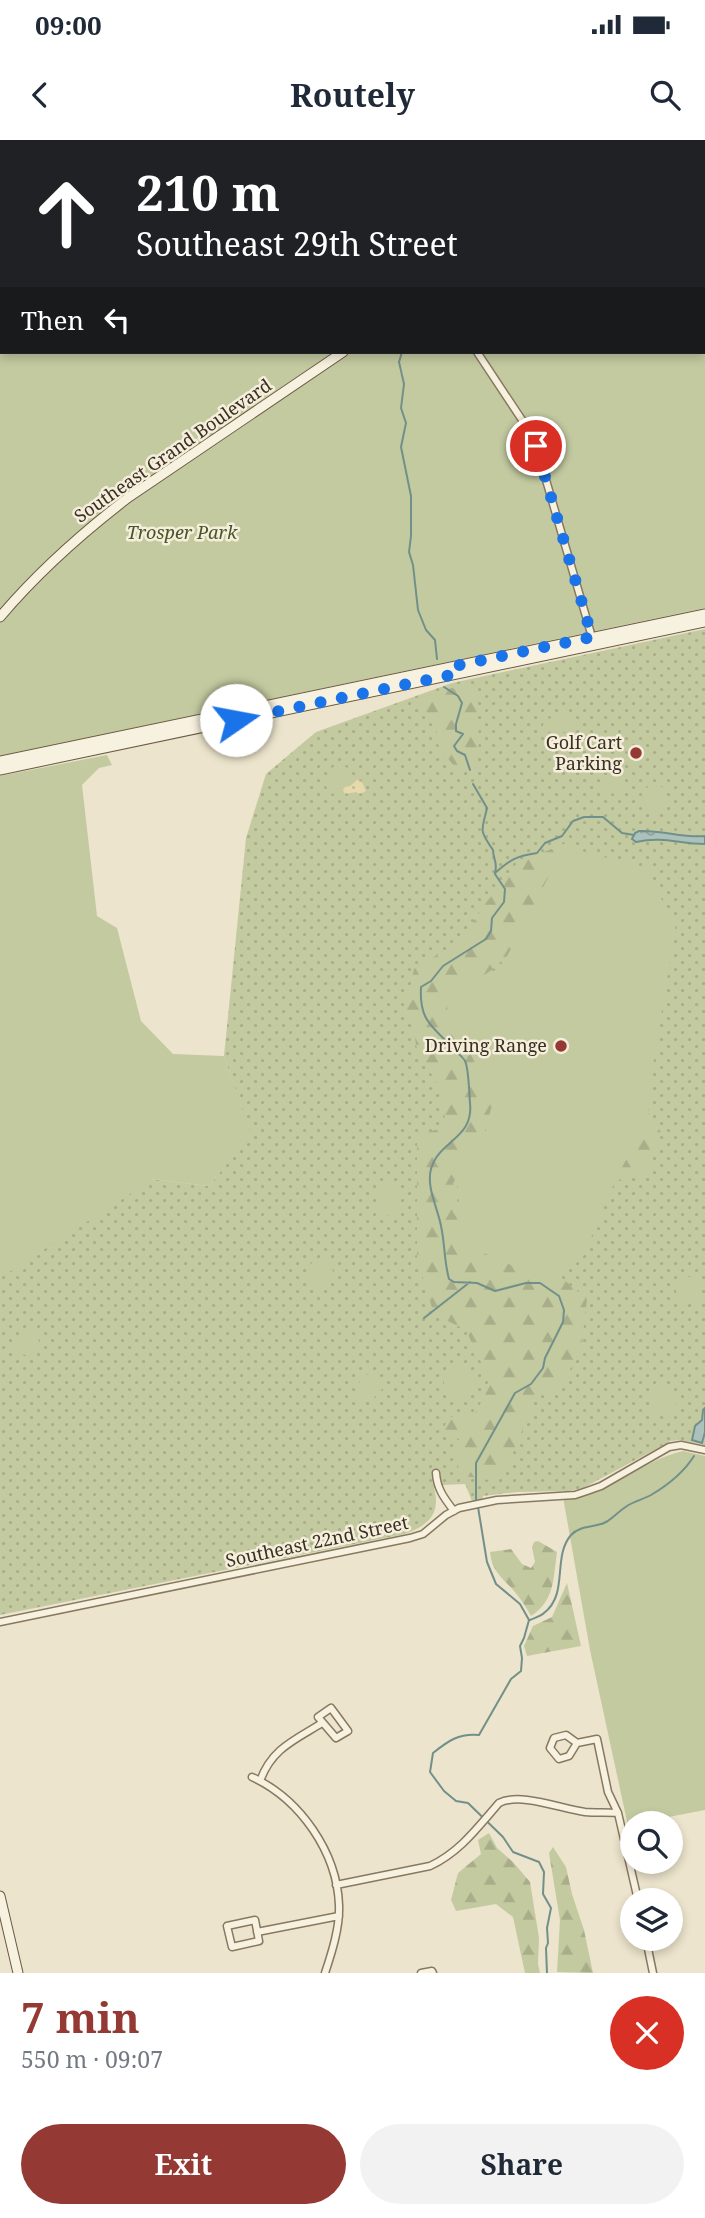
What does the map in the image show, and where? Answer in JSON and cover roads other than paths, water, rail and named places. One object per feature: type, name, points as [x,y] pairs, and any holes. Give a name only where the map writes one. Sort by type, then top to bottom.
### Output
[{"type":"main road","name":"Southeast Grand Boulevard","points":[[0,617],[47,566],[99,520],[340,354]]},
{"type":"main road","points":[[0,770],[236,716],[593,641],[705,614]]},
{"type":"main road","points":[[593,641],[705,622]]},
{"type":"main road","points":[[0,761],[236,716]]},
{"type":"main road","points":[[0,1896],[18,1973]]},
{"type":"street","points":[[478,354],[528,429],[536,446],[593,641]]},
{"type":"street","name":"Southeast 22nd Street","points":[[0,1622],[410,1538],[423,1534],[454,1511],[468,1506],[510,1499],[575,1495],[601,1486],[669,1447],[681,1445],[705,1450]]},
{"type":"street","points":[[436,1473],[436,1483],[441,1496],[454,1511]]},
{"type":"street","points":[[331,1708],[348,1731],[336,1738],[322,1723],[318,1717],[331,1708]]},
{"type":"street","points":[[260,1781],[271,1758],[283,1747],[322,1723]]},
{"type":"street","points":[[577,1743],[597,1739],[608,1792],[618,1813],[635,1888]]},
{"type":"street","points":[[252,1777],[288,1799],[310,1825],[328,1860],[336,1885],[339,1916],[325,1973]]},
{"type":"street","points":[[336,1885],[430,1866],[443,1860],[466,1842],[499,1802],[506,1799],[587,1812],[618,1813]]},
{"type":"street","points":[[257,1932],[339,1916]]},
{"type":"street","points":[[255,1920],[257,1932],[260,1941],[232,1947],[227,1926],[255,1920]]},
{"type":"street","points":[[648,1951],[653,1973]]},
{"type":"street","points":[[421,1973],[433,1973]]},
{"type":"water","points":[[639,831],[705,836],[705,844],[663,840],[636,842],[632,839]]},
{"type":"water","points":[[705,1408],[702,1443],[692,1440],[695,1426],[702,1420]]},
{"type":"waterway","points":[[401,354],[399,362],[404,384],[401,408],[406,423],[401,447],[411,496],[409,552],[418,610],[426,630],[435,640],[437,659]]},
{"type":"waterway","points":[[444,687],[458,696],[462,703],[456,731],[463,734],[454,746],[465,755],[470,770]]},
{"type":"waterway","points":[[473,784],[487,808],[482,829],[493,850],[495,873]]},
{"type":"waterway","points":[[495,873],[514,859],[537,853],[545,843],[562,836],[573,821],[584,817],[603,817],[622,833],[634,835]]},
{"type":"waterway","points":[[476,1502],[476,1463],[515,1393],[531,1384],[543,1368],[545,1358],[563,1322],[564,1310],[559,1296],[540,1283],[526,1283],[495,1291],[477,1283],[454,1282],[449,1279],[441,1226],[431,1190],[430,1176],[435,1159],[462,1132],[470,1115],[470,1103],[465,1061],[428,1022],[422,1008],[421,987],[431,981],[443,966],[486,939],[491,931],[492,918],[504,902],[505,889],[495,874]]},
{"type":"waterway","points":[[424,1318],[470,1282]]},
{"type":"waterway","points":[[530,1620],[544,1613],[552,1605],[559,1586],[562,1554],[571,1535],[606,1522],[627,1506],[657,1491],[680,1473],[694,1456]]},
{"type":"waterway","points":[[478,1507],[487,1562],[496,1584],[520,1604],[529,1620],[520,1646],[521,1671],[511,1679],[479,1735],[460,1737],[438,1749],[433,1753],[430,1772],[444,1791],[456,1801],[468,1803],[503,1837],[513,1852],[539,1862],[544,1872],[543,1894],[551,1908],[547,1928],[547,1973]]},
{"type":"place","name":"Golf Cart Parking","points":[[636,753]]},
{"type":"place","name":"Driving Range","points":[[561,1046]]},
{"type":"park label","name":"Trosper Park","points":[[182,533]]}]
